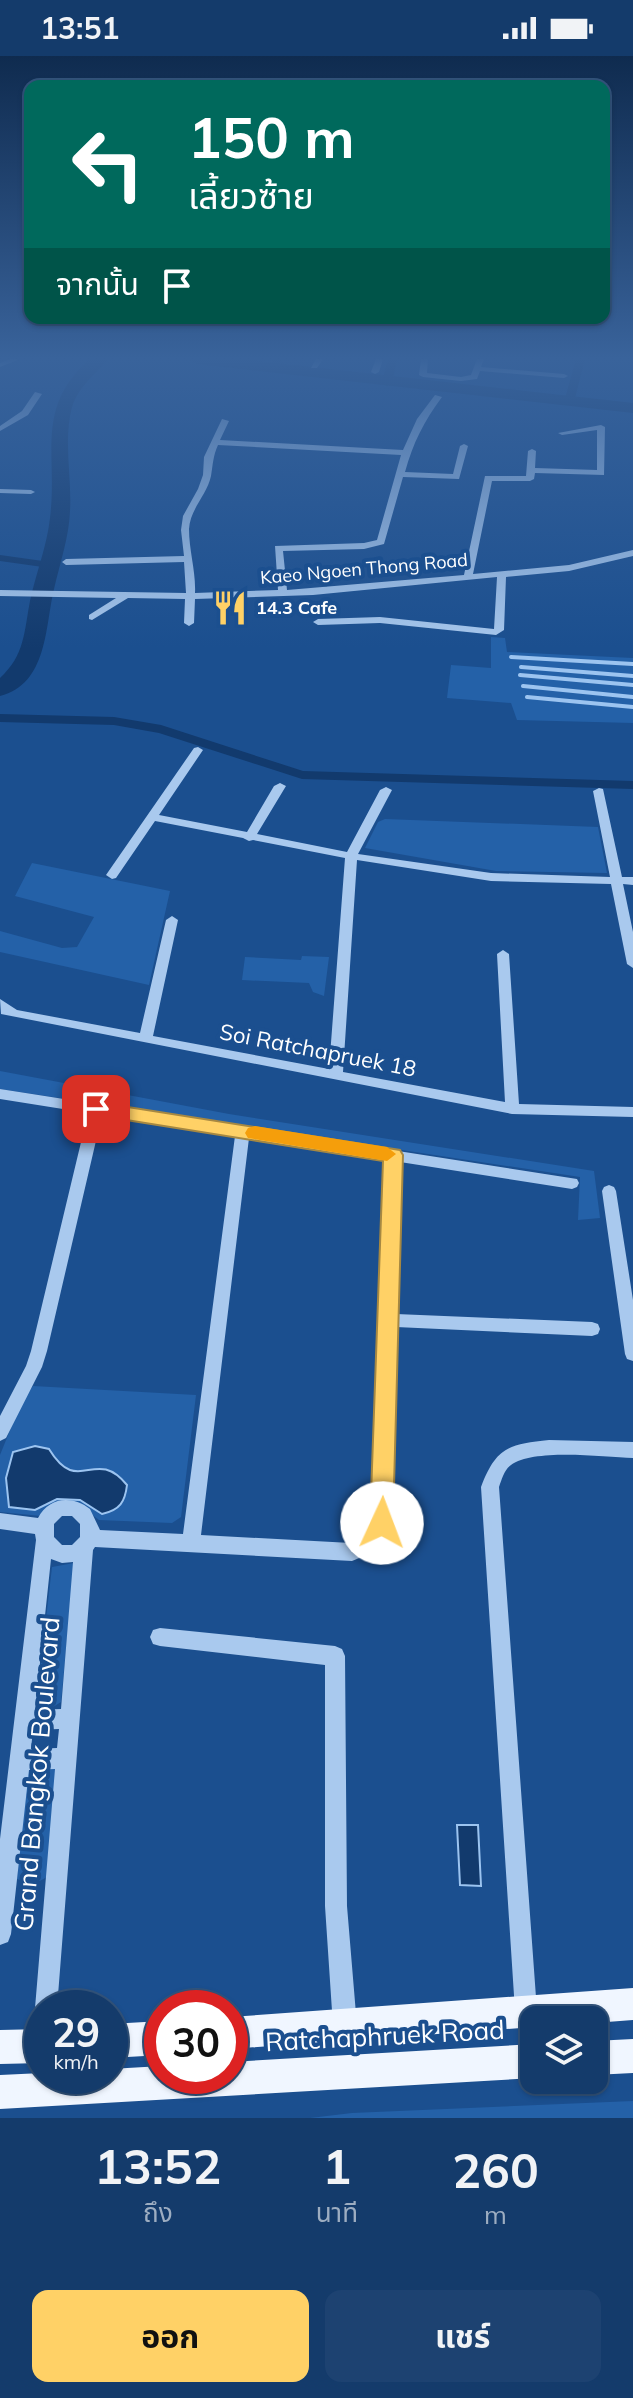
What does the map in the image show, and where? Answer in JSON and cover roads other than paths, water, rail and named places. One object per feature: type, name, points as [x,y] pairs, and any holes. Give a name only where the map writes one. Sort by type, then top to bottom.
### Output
[{"type":"main road","points":[[602,2006],[633,2004]]},
{"type":"main road","points":[[248,2032],[520,2011]]},
{"type":"main road","points":[[0,2047],[24,2046]]},
{"type":"main road","points":[[608,2057],[633,2056]]},
{"type":"main road","name":"Ratchaphruek Road","points":[[0,2092],[520,2062]]},
{"type":"street","points":[[189,623],[187,516],[207,475],[209,455]]},
{"type":"street","points":[[283,593],[278,548],[378,543],[383,538],[405,455]]},
{"type":"street","points":[[400,474],[456,477],[462,455]]},
{"type":"street","points":[[468,576],[488,478],[530,479],[532,455]]},
{"type":"street","points":[[532,470],[601,473],[601,455]]},
{"type":"street","points":[[0,491],[31,492]]},
{"type":"street","name":"Kaeo Ngoen Thong Road","points":[[0,593],[190,596],[283,593],[622,562],[633,553]]},
{"type":"street","points":[[66,562],[189,559]]},
{"type":"street","points":[[318,622],[380,620],[496,632],[499,630],[502,573]]},
{"type":"street","points":[[92,617],[93,613],[125,595]]},
{"type":"street","points":[[112,875],[198,750]]},
{"type":"street","points":[[249,838],[280,786]]},
{"type":"street","points":[[336,1074],[351,856],[386,790]]},
{"type":"street","points":[[599,791],[633,964]]},
{"type":"street","points":[[152,817],[249,838],[491,877],[633,881]]},
{"type":"street","points":[[146,1039],[172,920]]},
{"type":"street","points":[[503,954],[512,1109]]},
{"type":"street","name":"Soi Ratchapruek 18","points":[[0,1003],[6,1011],[15,1014],[512,1109],[633,1112]]},
{"type":"street","points":[[0,1094],[572,1183]]},
{"type":"street","points":[[0,1433],[37,1359],[96,1109]]},
{"type":"street","points":[[191,1544],[243,1131]]},
{"type":"street","points":[[0,1521],[44,1534],[54,1552],[61,1554],[70,1554],[87,1542],[352,1552],[371,1543],[382,1523],[393,1155]]},
{"type":"street","points":[[609,1191],[633,1354]]},
{"type":"street","points":[[388,1320],[592,1329]]},
{"type":"street","points":[[526,2006],[490,1487],[498,1467],[507,1458],[534,1449],[633,1450]]},
{"type":"street","points":[[44,1534],[59,1510],[75,1509],[91,1523],[87,1542]]},
{"type":"street","name":"Grand Bangkok Boulevard","points":[[0,1934],[44,1534]]},
{"type":"street","name":"Grand Bangkok Boulevard","points":[[48,1990],[87,1542]]},
{"type":"street","points":[[160,1637],[335,1656],[336,1906],[345,2026]]},
{"type":"street","points":[[24,1720],[70,1719]]},
{"type":"street","points":[[19,1760],[67,1758]]},
{"type":"waterway","points":[[0,689],[16,676],[36,642],[40,605],[60,516],[60,455]]},
{"type":"waterway","points":[[0,558],[50,565]]},
{"type":"waterway","points":[[511,657],[633,664]]},
{"type":"waterway","points":[[521,667],[633,676]]},
{"type":"waterway","points":[[520,675],[633,685]]},
{"type":"waterway","points":[[523,686],[633,697]]},
{"type":"waterway","points":[[527,697],[633,707]]},
{"type":"waterway","points":[[0,718],[114,721],[161,729],[302,775],[633,785]]},
{"type":"place","name":"14.3 Cafe","points":[[230,608]]}]
